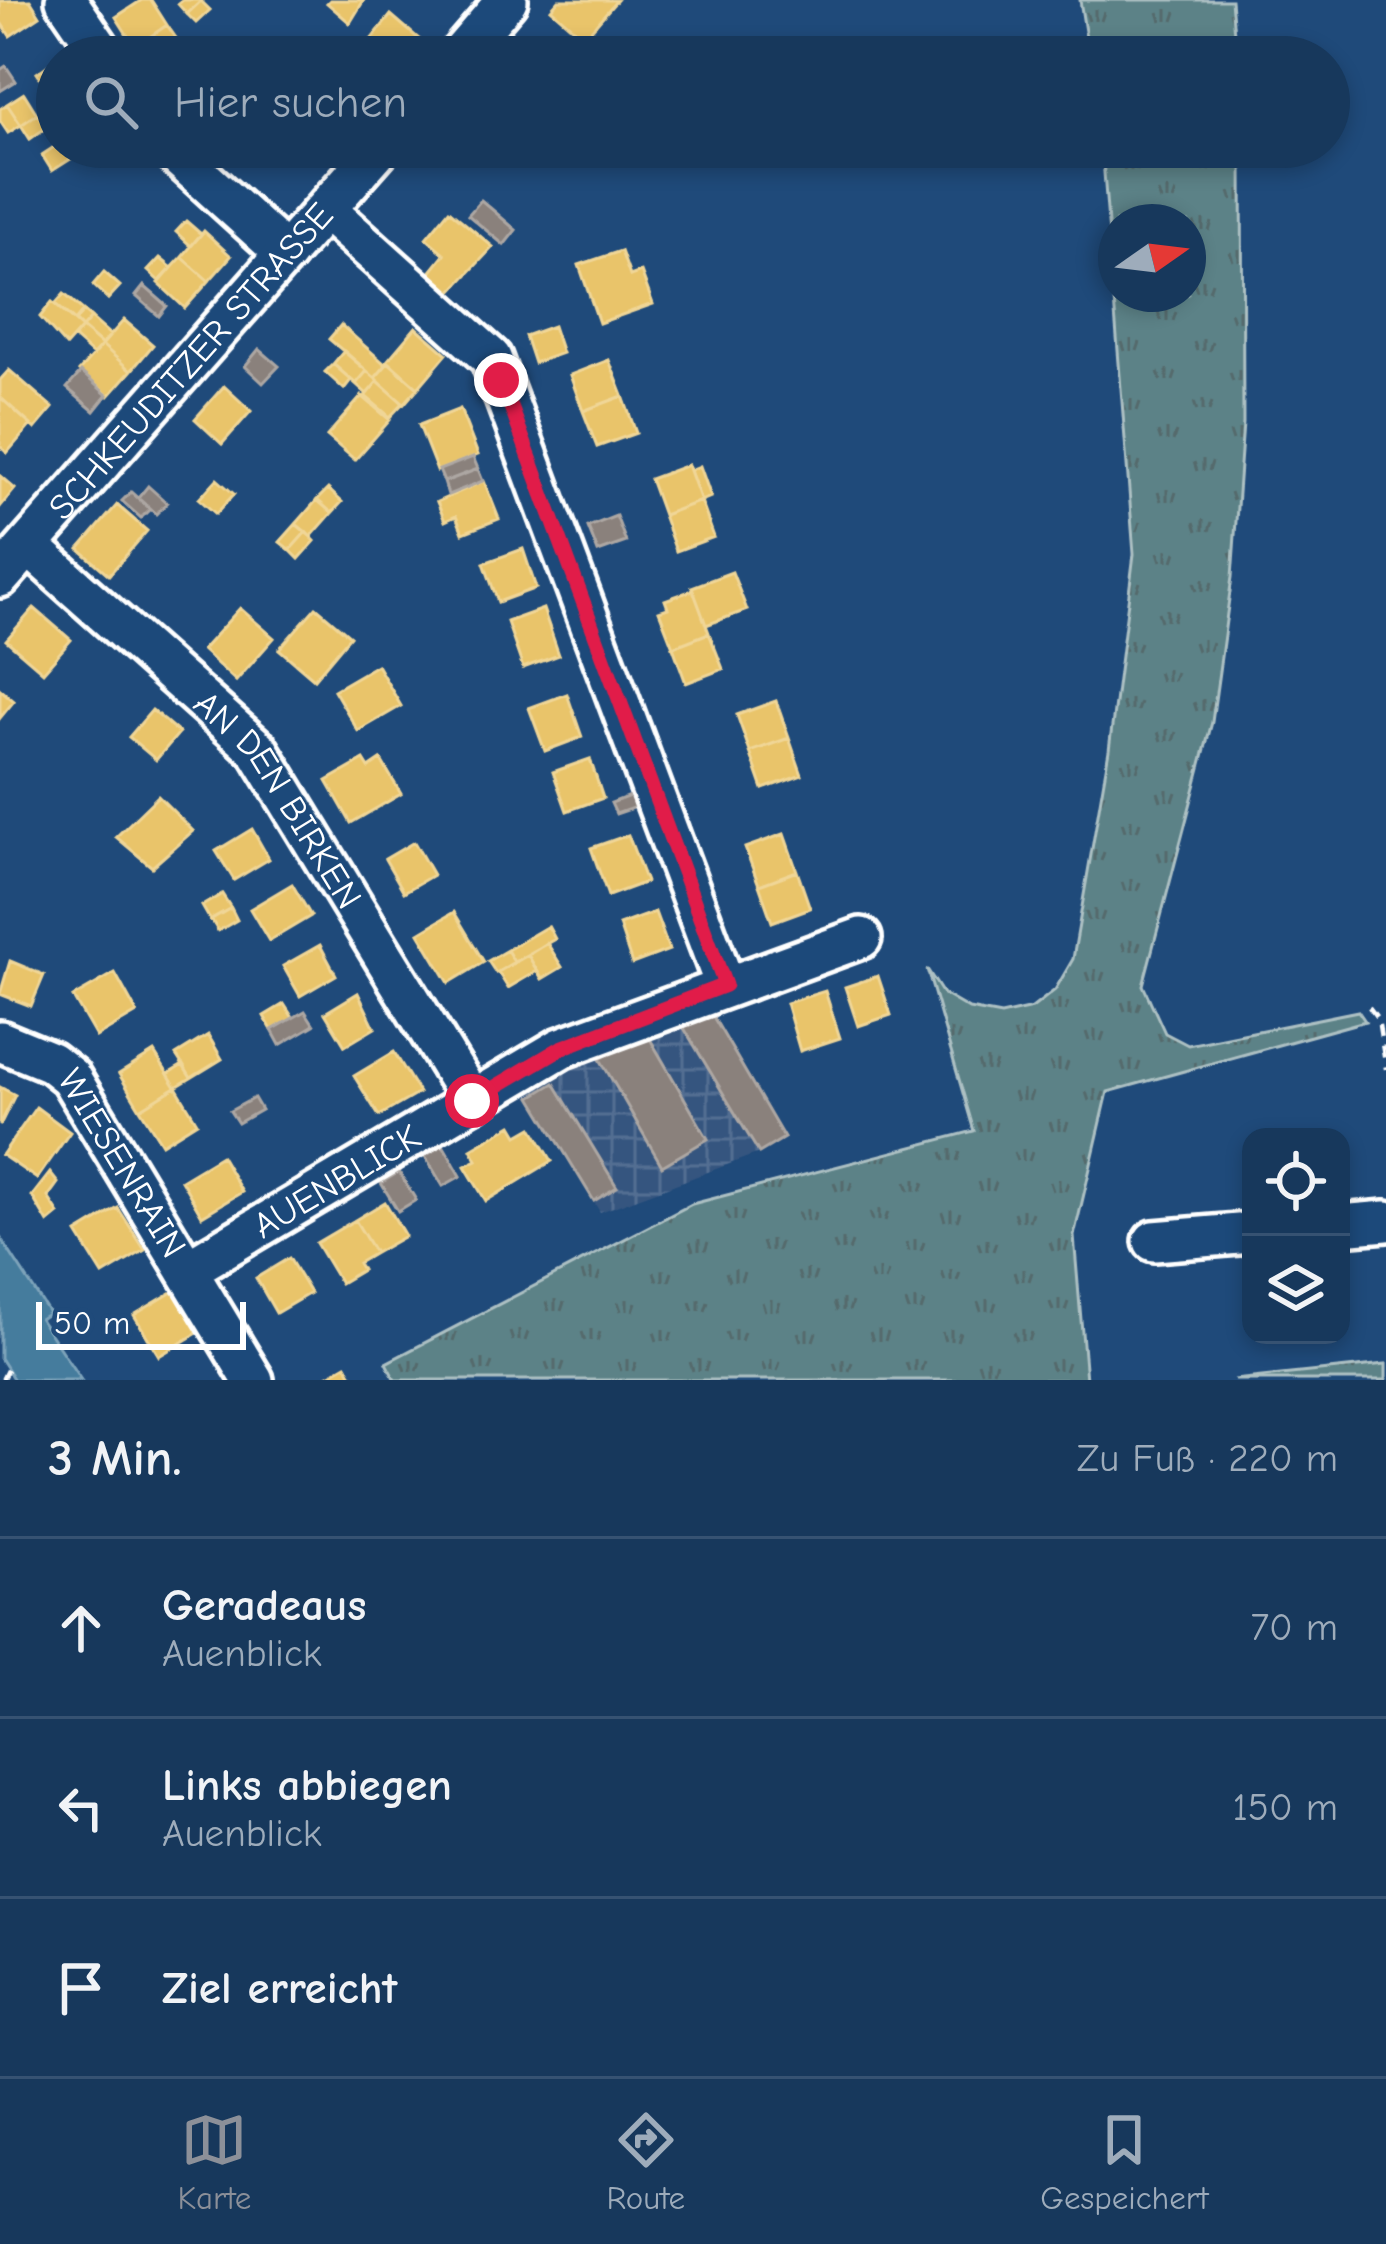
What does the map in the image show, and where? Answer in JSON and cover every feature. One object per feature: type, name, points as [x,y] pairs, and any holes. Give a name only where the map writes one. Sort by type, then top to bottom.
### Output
[{"type":"street","points":[[66,0],[91,36]]},
{"type":"street","points":[[476,36],[507,0]]},
{"type":"street","points":[[191,168],[286,254]]},
{"type":"street","name":"SCHKEUDITZER STRASSE","points":[[0,577],[362,168]]},
{"type":"street","points":[[326,210],[491,358],[725,985]]},
{"type":"street","name":"AN DEN BIRKEN","points":[[30,547],[258,751],[472,1101]]},
{"type":"street","name":"AUENBLICK","points":[[187,1270],[561,1048],[861,938]]},
{"type":"street","name":"WIESENRAIN","points":[[0,1041],[51,1062],[70,1077],[253,1380]]},
{"type":"street","points":[[1350,1224],[1386,1220]]},
{"type":"street","points":[[1154,1241],[1242,1233]]},
{"type":"path","points":[[1369,1007],[1378,1019],[1386,1069]]},
{"type":"path","points":[[2,1380],[7,1370]]},
{"type":"shaded area","points":[[705,1003],[784,1138],[759,1153],[600,1212],[525,1089],[591,1050]]},
{"type":"green space","points":[[1080,0],[1231,0],[1234,36],[1086,36]]},
{"type":"green space","points":[[1104,168],[1242,168],[1243,423],[1232,577],[1212,722],[1143,985],[1165,1033],[1188,1045],[1358,1011],[1365,1021],[1108,1092],[1074,1236],[1086,1380],[395,1380],[386,1363],[692,1204],[974,1131],[927,969],[943,994],[969,1009],[1001,1015],[1032,1008],[1055,990],[1073,959],[1109,750],[1134,554],[1115,312],[1206,312],[1206,204],[1106,204]]},
{"type":"green space","points":[[1386,1364],[1386,1380],[1234,1380]]},
{"type":"building: Wohnen","points":[[30,0],[40,16],[10,36],[0,21],[0,1]]},
{"type":"building: Wohnen","points":[[142,0],[151,0],[167,25],[151,36],[128,36],[116,17]]},
{"type":"building: Wohnen","points":[[364,0],[350,23],[327,3]]},
{"type":"building: Wohnen","points":[[559,0],[617,0],[586,36],[551,9]]},
{"type":"building: Wohnen","points":[[201,1],[187,14],[178,4]]},
{"type":"building: Wohnen","points":[[201,1],[210,10],[196,23],[187,14]]},
{"type":"building: Wohnen","points":[[391,15],[415,36],[374,36]]},
{"type":"building: Wohnen","points":[[167,25],[175,36],[151,36]]},
{"type":"building: Wohnen","points":[[24,93],[36,115],[21,125],[7,104]]},
{"type":"building: Wohnen","points":[[7,104],[21,125],[8,133],[0,121],[0,109]]},
{"type":"building: Wohnen","points":[[36,115],[36,135],[30,139],[21,125]]},
{"type":"building: Wohnen","points":[[449,210],[493,247],[450,293],[428,275],[445,254],[426,238]]},
{"type":"building: Wohnen","points":[[186,221],[201,234],[191,246],[176,232]]},
{"type":"building: Wohnen","points":[[204,231],[231,256],[209,281],[182,257]]},
{"type":"building: Wohnen","points":[[621,251],[630,276],[641,272],[653,304],[599,323],[579,265]]},
{"type":"building: Wohnen","points":[[182,257],[209,281],[185,308],[158,283]]},
{"type":"building: Wohnen","points":[[160,258],[172,268],[160,282],[148,271]]},
{"type":"building: Wohnen","points":[[104,272],[120,286],[108,299],[93,285]]},
{"type":"building: Wohnen","points":[[64,294],[84,311],[75,321],[55,304]]},
{"type":"building: Wohnen","points":[[52,302],[82,328],[66,346],[40,317]]},
{"type":"building: Wohnen","points":[[83,311],[91,318],[82,328],[75,321]]},
{"type":"building: Wohnen","points":[[91,318],[110,335],[102,345],[82,328]]},
{"type":"building: Wohnen","points":[[124,320],[153,345],[131,371],[102,345]]},
{"type":"building: Wohnen","points":[[341,325],[386,365],[375,378],[329,339]]},
{"type":"building: Wohnen","points":[[553,326],[562,353],[534,363],[525,336]]},
{"type":"building: Wohnen","points":[[416,327],[447,354],[418,388],[387,361]]},
{"type":"building: Wohnen","points":[[82,328],[102,345],[93,355],[74,338]]},
{"type":"building: Wohnen","points":[[102,345],[131,371],[109,396],[79,371]]},
{"type":"building: Wohnen","points":[[344,351],[367,371],[356,384],[333,364]]},
{"type":"building: Wohnen","points":[[609,360],[623,396],[583,411],[570,375]]},
{"type":"building: Wohnen","points":[[389,362],[418,388],[404,404],[375,378]]},
{"type":"building: Wohnen","points":[[333,364],[351,380],[344,389],[325,372]]},
{"type":"building: Wohnen","points":[[9,370],[53,408],[35,429],[0,397],[0,380]]},
{"type":"building: Wohnen","points":[[367,371],[378,381],[367,394],[356,384]]},
{"type":"building: Wohnen","points":[[378,381],[403,403],[390,417],[365,396]]},
{"type":"building: Wohnen","points":[[224,386],[251,411],[222,444],[195,419]]},
{"type":"building: Wohnen","points":[[362,396],[390,420],[355,460],[327,436]]},
{"type":"building: Wohnen","points":[[623,396],[636,433],[597,447],[583,411]]},
{"type":"building: Wohnen","points":[[0,397],[31,425],[7,453],[0,446]]},
{"type":"building: Wohnen","points":[[460,409],[478,455],[437,471],[419,425]]},
{"type":"building: Wohnen","points":[[688,465],[701,501],[663,515],[650,479]]},
{"type":"building: Wohnen","points":[[700,466],[711,497],[701,501],[690,470]]},
{"type":"building: Wohnen","points":[[0,476],[15,489],[0,507]]},
{"type":"building: Wohnen","points":[[217,479],[234,494],[216,514],[199,499]]},
{"type":"building: Wohnen","points":[[484,481],[499,519],[463,533],[456,516],[445,521],[437,502]]},
{"type":"building: Wohnen","points":[[328,489],[342,502],[332,513],[317,500]]},
{"type":"building: Wohnen","points":[[317,500],[332,513],[311,537],[296,524]]},
{"type":"building: Wohnen","points":[[701,501],[714,537],[676,551],[663,515]]},
{"type":"building: Wohnen","points":[[117,505],[147,531],[109,575],[79,549]]},
{"type":"building: Wohnen","points":[[296,524],[306,532],[290,550],[280,542]]},
{"type":"building: Wohnen","points":[[306,532],[315,541],[299,559],[290,550]]},
{"type":"building: Wohnen","points":[[523,549],[536,588],[498,602],[484,563]]},
{"type":"building: Wohnen","points":[[732,572],[747,610],[706,625],[692,587]]},
{"type":"building: Wohnen","points":[[693,590],[709,633],[673,647],[659,611],[668,608],[665,600]]},
{"type":"building: Wohnen","points":[[316,607],[350,636],[314,679],[279,649]]},
{"type":"building: Wohnen","points":[[34,608],[71,640],[43,672],[6,640]]},
{"type":"building: Wohnen","points":[[240,608],[274,638],[236,681],[202,650]]},
{"type":"building: Wohnen","points":[[543,609],[559,655],[523,668],[507,622]]},
{"type":"building: Wohnen","points":[[709,633],[723,669],[686,683],[673,647]]},
{"type":"building: Wohnen","points":[[377,665],[401,706],[358,731],[334,690]]},
{"type":"building: Wohnen","points":[[0,689],[14,701],[0,718]]},
{"type":"building: Wohnen","points":[[567,694],[582,737],[545,751],[529,708]]},
{"type":"building: Wohnen","points":[[776,701],[789,738],[750,752],[737,715]]},
{"type":"building: Wohnen","points":[[152,710],[179,733],[156,760],[129,737]]},
{"type":"building: Wohnen","points":[[789,738],[802,775],[763,789],[750,752]]},
{"type":"building: Wohnen","points":[[590,759],[603,798],[567,811],[553,772]]},
{"type":"building: Wohnen","points":[[364,760],[369,768],[381,760],[401,794],[351,823],[327,781]]},
{"type":"building: Wohnen","points":[[158,796],[193,831],[152,867],[116,837]]},
{"type":"building: Wohnen","points":[[252,829],[269,859],[234,880],[216,851]]},
{"type":"building: Wohnen","points":[[784,834],[797,871],[759,885],[745,848]]},
{"type":"building: Wohnen","points":[[628,835],[646,882],[608,896],[591,848]]},
{"type":"building: Wohnen","points":[[414,842],[433,875],[404,892],[385,859]]},
{"type":"building: Wohnen","points":[[797,871],[810,908],[772,922],[759,885]]},
{"type":"building: Wohnen","points":[[292,884],[311,916],[269,941],[250,909]]},
{"type":"building: Wohnen","points":[[222,894],[231,908],[210,920],[202,906]]},
{"type":"building: Wohnen","points":[[231,908],[237,920],[218,931],[211,919]]},
{"type":"building: Wohnen","points":[[454,912],[484,962],[449,983],[419,933]]},
{"type":"building: Wohnen","points":[[655,912],[669,950],[632,964],[619,925]]},
{"type":"building: Wohnen","points":[[548,926],[555,939],[514,962],[507,950]]},
{"type":"building: Wohnen","points":[[547,943],[562,967],[542,979],[528,955]]},
{"type":"building: Wohnen","points":[[320,945],[336,975],[300,996],[283,966]]},
{"type":"building: Wohnen","points":[[507,950],[514,962],[496,973],[488,961]]},
{"type":"building: Wohnen","points":[[528,955],[537,971],[508,988],[498,972]]},
{"type":"building: Wohnen","points":[[10,961],[44,975],[31,1006],[0,994]]},
{"type":"building: Wohnen","points":[[115,973],[137,1013],[96,1037],[73,997]]},
{"type":"building: Wohnen","points":[[878,976],[891,1015],[858,1026],[845,987]]},
{"type":"building: Wohnen","points":[[825,991],[840,1038],[800,1051],[786,1003]]},
{"type":"building: Wohnen","points":[[358,993],[375,1028],[345,1046],[325,1013]]},
{"type":"building: Wohnen","points":[[284,1004],[293,1018],[272,1030],[264,1016]]},
{"type":"building: Wohnen","points":[[208,1035],[222,1059],[191,1078],[176,1055]]},
{"type":"building: Wohnen","points":[[154,1052],[176,1087],[140,1109],[119,1074]]},
{"type":"building: Wohnen","points":[[394,1052],[419,1093],[379,1116],[354,1076]]},
{"type":"building: Wohnen","points":[[183,1065],[191,1078],[176,1087],[168,1074]]},
{"type":"building: Wohnen","points":[[0,1087],[15,1095],[0,1125]]},
{"type":"building: Wohnen","points":[[176,1087],[197,1122],[162,1144],[140,1109]]},
{"type":"building: Wohnen","points":[[36,1107],[70,1132],[37,1179],[2,1155]]},
{"type":"building: Wohnen","points":[[512,1125],[518,1135],[532,1127],[552,1161],[486,1201],[465,1166],[477,1160],[471,1149]]},
{"type":"building: Wohnen","points":[[221,1156],[242,1192],[202,1216],[181,1180]]},
{"type":"building: Wohnen","points":[[50,1173],[58,1183],[48,1197],[59,1214],[48,1223],[32,1196]]},
{"type":"building: Wohnen","points":[[385,1202],[405,1236],[375,1253],[355,1220]]},
{"type":"building: Wohnen","points":[[118,1208],[145,1250],[103,1275],[77,1233]]},
{"type":"building: Wohnen","points":[[355,1220],[375,1253],[358,1263],[362,1270],[340,1283],[316,1243]]},
{"type":"building: Wohnen","points":[[289,1258],[310,1293],[276,1313],[256,1278]]},
{"type":"building: Wohnen","points":[[174,1291],[199,1332],[159,1356],[134,1315]]},
{"type":"building: Wohnen","points":[[346,1365],[355,1380],[320,1380]]},
{"type":"building: Öffentlich","points":[[0,1237],[49,1313],[40,1319],[81,1380],[14,1380],[0,1358]]},
{"type":"building: Industrie","points":[[6,66],[16,81],[0,91],[0,70]]},
{"type":"building: Industrie","points":[[481,200],[516,230],[504,245],[468,215]]},
{"type":"building: Industrie","points":[[144,286],[167,306],[159,316],[136,296]]},
{"type":"building: Industrie","points":[[259,349],[279,366],[263,383],[245,366]]},
{"type":"building: Industrie","points":[[81,372],[107,395],[94,411],[67,388]]},
{"type":"building: Industrie","points":[[473,457],[478,469],[444,482],[439,470]]},
{"type":"building: Industrie","points":[[478,469],[483,481],[448,495],[444,482]]},
{"type":"building: Industrie","points":[[148,486],[167,503],[156,514],[138,498]]},
{"type":"building: Industrie","points":[[131,492],[150,509],[141,518],[122,501]]},
{"type":"building: Industrie","points":[[616,516],[626,542],[598,552],[588,527]]},
{"type":"building: Industrie","points":[[632,795],[636,807],[616,814],[611,803]]},
{"type":"building: Industrie","points":[[708,1008],[784,1138],[759,1153],[681,1023]]},
{"type":"building: Industrie","points":[[305,1011],[314,1025],[280,1045],[272,1030]]},
{"type":"building: Industrie","points":[[646,1032],[708,1139],[662,1166],[600,1059]]},
{"type":"building: Industrie","points":[[554,1083],[617,1187],[594,1201],[531,1097]]},
{"type":"building: Industrie","points":[[254,1098],[261,1110],[238,1123],[230,1111]]},
{"type":"building: Industrie","points":[[443,1145],[461,1176],[443,1186],[425,1156]]},
{"type":"building: Industrie","points":[[399,1172],[416,1200],[398,1211],[381,1183]]},
{"type":"route","points":[[472,1101],[606,1027],[725,985],[501,380]]}]
